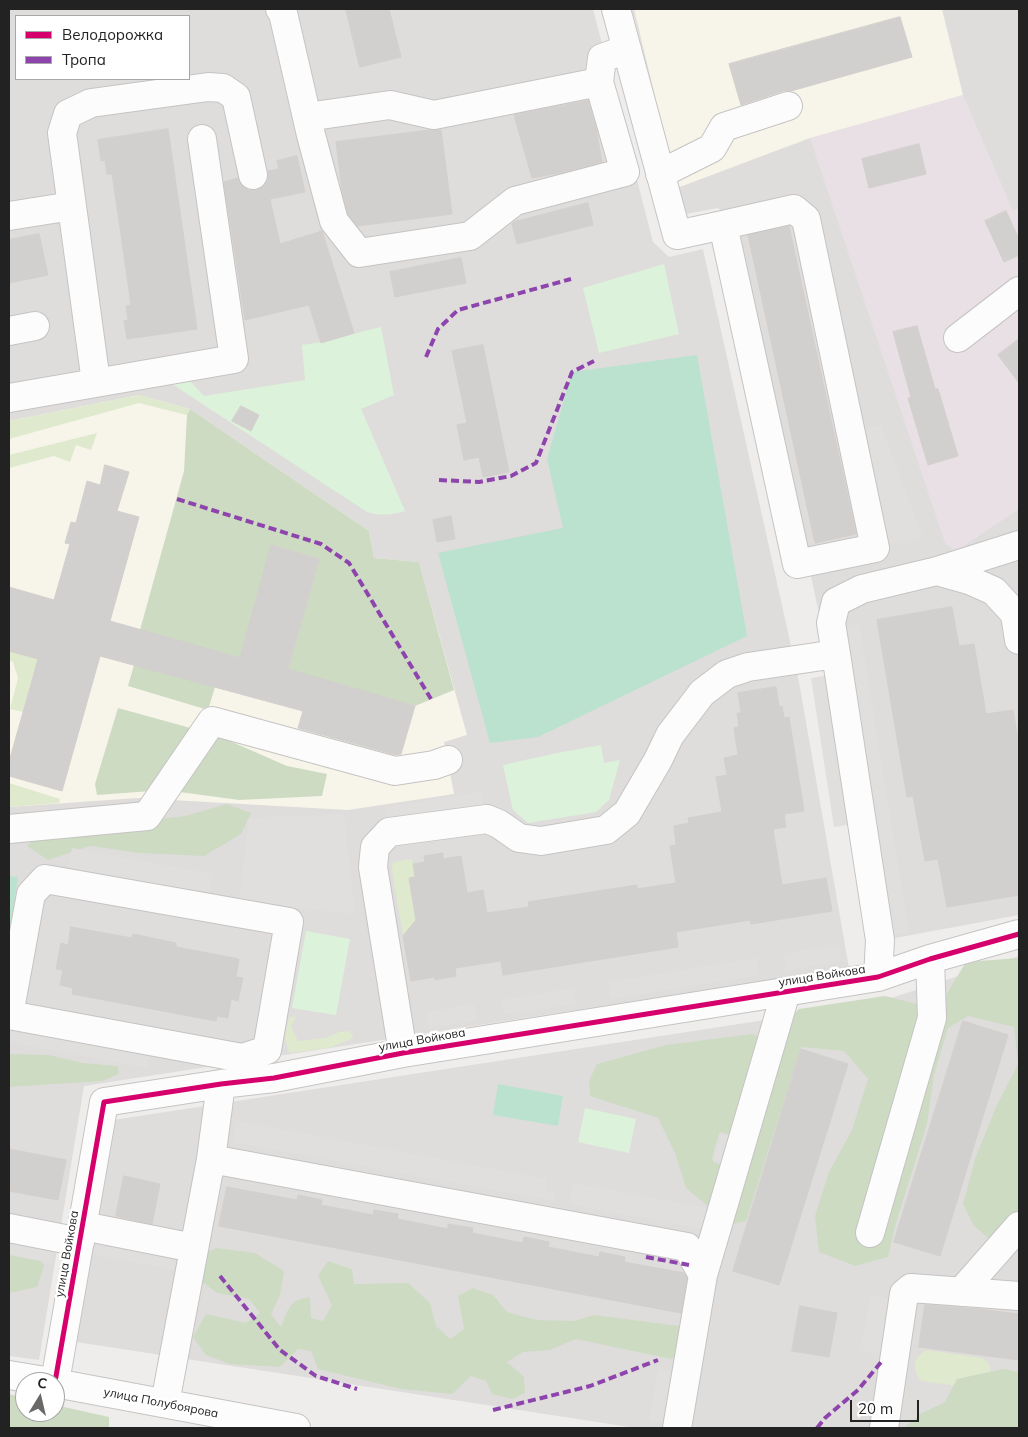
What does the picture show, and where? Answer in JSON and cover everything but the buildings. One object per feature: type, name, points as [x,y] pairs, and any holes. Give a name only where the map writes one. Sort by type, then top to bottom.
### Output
[{"type":"street","points":[[280,9],[283,13],[334,221],[359,253],[470,236],[516,202],[624,172],[599,82],[602,58],[627,49]]},
{"type":"street","points":[[616,9],[677,235],[794,209],[806,220],[875,548],[797,564],[723,226]]},
{"type":"street","points":[[307,117],[390,105],[434,115],[599,82]]},
{"type":"street","points":[[96,382],[62,133],[68,114],[91,103],[208,87],[223,88],[236,97],[253,175]]},
{"type":"street","points":[[660,174],[712,148],[724,127],[788,106]]},
{"type":"street","points":[[9,398],[234,359],[202,139]]},
{"type":"street","points":[[9,216],[72,206]]},
{"type":"street","points":[[958,338],[1019,291]]},
{"type":"street","points":[[9,331],[35,326]]},
{"type":"street","points":[[878,977],[880,940],[831,622],[836,602],[862,589],[937,571],[1019,545]]},
{"type":"street","points":[[937,571],[969,580],[994,591],[1015,614],[1019,640]]},
{"type":"street","points":[[403,1053],[373,867],[376,847],[388,832],[487,819],[499,824],[519,838],[540,841],[606,830],[627,813],[659,741],[702,693],[727,674],[748,668],[836,654]]},
{"type":"street","points":[[9,830],[147,816],[212,721],[395,772],[434,765],[448,760]]},
{"type":"street","points":[[45,879],[290,922],[267,1050],[242,1058],[9,1015],[31,894],[45,879]]},
{"type":"street","name":"улица Войкова","points":[[56,1372],[104,1102],[274,1078],[403,1053],[878,977],[930,959],[1019,934]]},
{"type":"street","points":[[870,1233],[932,1018],[930,959]]},
{"type":"street","points":[[677,1428],[703,1276],[786,992]]},
{"type":"street","points":[[165,1404],[211,1159],[221,1084]]},
{"type":"street","points":[[211,1159],[687,1247],[703,1276]]},
{"type":"street","points":[[961,1292],[1019,1226]]},
{"type":"street","points":[[9,1228],[81,1234],[194,1248]]},
{"type":"street","points":[[884,1428],[904,1294],[911,1288],[1019,1296]]},
{"type":"street","name":"улица Полубоярова","points":[[65,1384],[296,1428]]},
{"type":"shaded area","points":[[9,9],[593,9],[653,242],[669,257],[703,249],[799,682],[849,968],[84,1086],[39,1360],[9,1356]]},
{"type":"shaded area","points":[[632,9],[1019,9],[1019,915],[890,939],[734,223],[718,208],[686,214]]},
{"type":"shaded area","points":[[634,9],[942,9],[963,95],[810,138],[677,188]]},
{"type":"shaded area","points":[[963,95],[1013,211],[1019,208],[1019,509],[955,552],[945,543],[810,138]]},
{"type":"shaded area","points":[[139,395],[190,409],[369,531],[374,558],[419,562],[467,735],[444,742],[454,794],[348,810],[137,798],[9,807],[9,421]]},
{"type":"shaded area","points":[[881,426],[923,538],[875,548],[850,430]]},
{"type":"shaded area","points":[[859,624],[909,932],[891,935],[840,627]]},
{"type":"shaded area","points":[[830,675],[853,824],[834,827],[811,678]]},
{"type":"shaded area","points":[[481,792],[484,808],[387,823],[385,807]]},
{"type":"shaded area","points":[[344,814],[355,914],[239,902],[249,818]]},
{"type":"shaded area","points":[[72,848],[213,874],[208,900],[68,874]]},
{"type":"shaded area","points":[[839,945],[841,961],[786,971],[783,954]]},
{"type":"shaded area","points":[[1019,956],[1019,1428],[636,1428],[76,1342],[113,1120],[876,1003]]},
{"type":"shaded area","points":[[756,958],[759,975],[611,999],[608,982]]},
{"type":"shaded area","points":[[574,988],[576,1004],[504,1015],[501,1000]]},
{"type":"shaded area","points":[[474,1004],[477,1020],[429,1028],[426,1012]]},
{"type":"shaded area","points":[[9,1023],[152,1045],[148,1068],[9,1042]]},
{"type":"shaded area","points":[[237,1121],[547,1179],[545,1190],[556,1192],[554,1201],[233,1142]]},
{"type":"shaded area","points":[[721,1134],[742,1140],[735,1165],[714,1159]]},
{"type":"shaded area","points":[[573,1183],[711,1209],[707,1230],[569,1204]]},
{"type":"shaded area","points":[[98,1231],[179,1247],[174,1270],[93,1254]]},
{"type":"shaded area","points":[[9,1232],[56,1241],[51,1263],[9,1255]]},
{"type":"shaded area","points":[[871,1295],[892,1299],[881,1354],[860,1350]]},
{"type":"shaded area","points":[[658,1370],[684,1374],[676,1425],[649,1421]]},
{"type":"green space","points":[[664,264],[679,334],[599,353],[583,288]]},
{"type":"green space","points":[[381,327],[394,395],[361,409],[405,511],[391,514],[367,512],[169,382],[189,380],[204,396],[305,380],[302,345],[332,340]]},
{"type":"green space","points":[[697,355],[747,636],[538,737],[490,743],[438,553],[563,528],[547,459],[572,372]]},
{"type":"green space","points":[[139,395],[190,409],[187,415],[139,403],[9,439],[9,421]]},
{"type":"green space","points":[[190,409],[369,531],[374,558],[419,562],[454,690],[415,706],[314,677],[286,677],[319,559],[272,545],[240,658],[140,630],[184,471],[187,415]]},
{"type":"green space","points":[[97,433],[91,450],[76,445],[70,462],[54,456],[9,468],[9,455]]},
{"type":"green space","points":[[9,651],[49,662],[45,678],[33,674],[23,712],[10,709],[18,678],[13,662],[9,660]]},
{"type":"green space","points":[[134,665],[215,687],[208,710],[128,686]]},
{"type":"green space","points":[[118,708],[216,735],[287,766],[327,774],[322,796],[239,800],[165,790],[97,795],[95,784]]},
{"type":"green space","points":[[601,745],[604,763],[620,760],[609,800],[596,812],[528,823],[513,810],[503,765]]},
{"type":"green space","points":[[9,783],[60,799],[59,803],[9,807]]},
{"type":"green space","points":[[227,804],[251,813],[241,834],[204,856],[139,853],[90,846],[48,860],[27,846],[48,826],[128,823],[185,816]]},
{"type":"green space","points":[[412,859],[415,877],[409,878],[416,923],[403,936],[392,871],[393,862]]},
{"type":"green space","points":[[9,876],[18,877],[9,939]]},
{"type":"green space","points":[[306,931],[350,939],[336,1015],[292,1008]]},
{"type":"green space","points":[[1019,958],[1019,1211],[994,1243],[974,1226],[963,1204],[975,1159],[996,1107],[1018,1064],[1014,1027],[968,1016],[948,1028],[934,1075],[927,1124],[895,1226],[888,1257],[855,1266],[819,1252],[815,1216],[829,1172],[852,1130],[868,1079],[844,1051],[801,1047],[746,1221],[733,1224],[725,1211],[782,1025],[799,1009],[885,996],[917,1004],[946,995],[966,962]]},
{"type":"green space","points":[[296,1016],[291,1026],[298,1041],[326,1038],[339,1032],[349,1031],[354,1038],[329,1048],[289,1053],[285,1037],[289,1018]]},
{"type":"green space","points":[[752,1034],[765,1040],[741,1138],[721,1132],[719,1134],[712,1158],[714,1162],[732,1168],[718,1207],[708,1206],[686,1188],[675,1153],[658,1118],[590,1096],[589,1081],[597,1064],[666,1045]]},
{"type":"green space","points":[[9,1054],[49,1055],[82,1063],[118,1066],[119,1074],[102,1081],[9,1087]]},
{"type":"green space","points":[[498,1084],[563,1096],[558,1126],[493,1115]]},
{"type":"green space","points":[[585,1108],[636,1119],[629,1153],[578,1142]]},
{"type":"green space","points":[[9,1243],[30,1246],[44,1266],[37,1287],[9,1293]]},
{"type":"green space","points":[[217,1248],[255,1253],[284,1271],[280,1295],[271,1314],[281,1327],[290,1306],[298,1300],[310,1297],[311,1318],[323,1321],[332,1305],[318,1276],[328,1261],[352,1269],[354,1284],[408,1283],[430,1303],[436,1326],[450,1339],[464,1329],[458,1296],[473,1288],[493,1295],[507,1312],[537,1320],[574,1321],[594,1315],[680,1326],[689,1334],[684,1353],[671,1359],[576,1339],[550,1350],[523,1352],[507,1362],[524,1377],[525,1393],[512,1399],[492,1394],[486,1381],[471,1376],[452,1394],[401,1389],[318,1369],[311,1351],[298,1349],[280,1367],[230,1364],[206,1355],[193,1337],[206,1314],[246,1323],[260,1313],[249,1299],[217,1293],[197,1278],[201,1254]]},
{"type":"green space","points":[[926,1350],[982,1358],[989,1364],[991,1373],[979,1389],[921,1381],[916,1372],[915,1364],[918,1357]]},
{"type":"green space","points":[[1003,1369],[1019,1372],[1019,1428],[904,1428],[920,1414],[945,1402],[957,1379]]},
{"type":"green space","points":[[9,1394],[15,1396],[15,1422],[65,1422],[65,1407],[109,1417],[109,1428],[9,1428]]},
{"type":"marked path","points":[[426,357],[438,329],[458,310],[571,279]]},
{"type":"marked path","points":[[439,480],[479,482],[511,476],[536,463],[572,372],[594,361]]},
{"type":"marked path","points":[[177,499],[321,544],[349,563],[431,699]]},
{"type":"marked path","points":[[646,1257],[689,1265]]},
{"type":"marked path","points":[[220,1276],[280,1350],[316,1376],[357,1389]]},
{"type":"marked path","points":[[493,1410],[590,1386],[658,1360]]},
{"type":"marked path","points":[[817,1428],[825,1418],[858,1390],[882,1361]]},
{"type":"cycle path","points":[[57,1372],[104,1102],[274,1078],[403,1053],[878,977],[930,959],[1019,934]]}]
